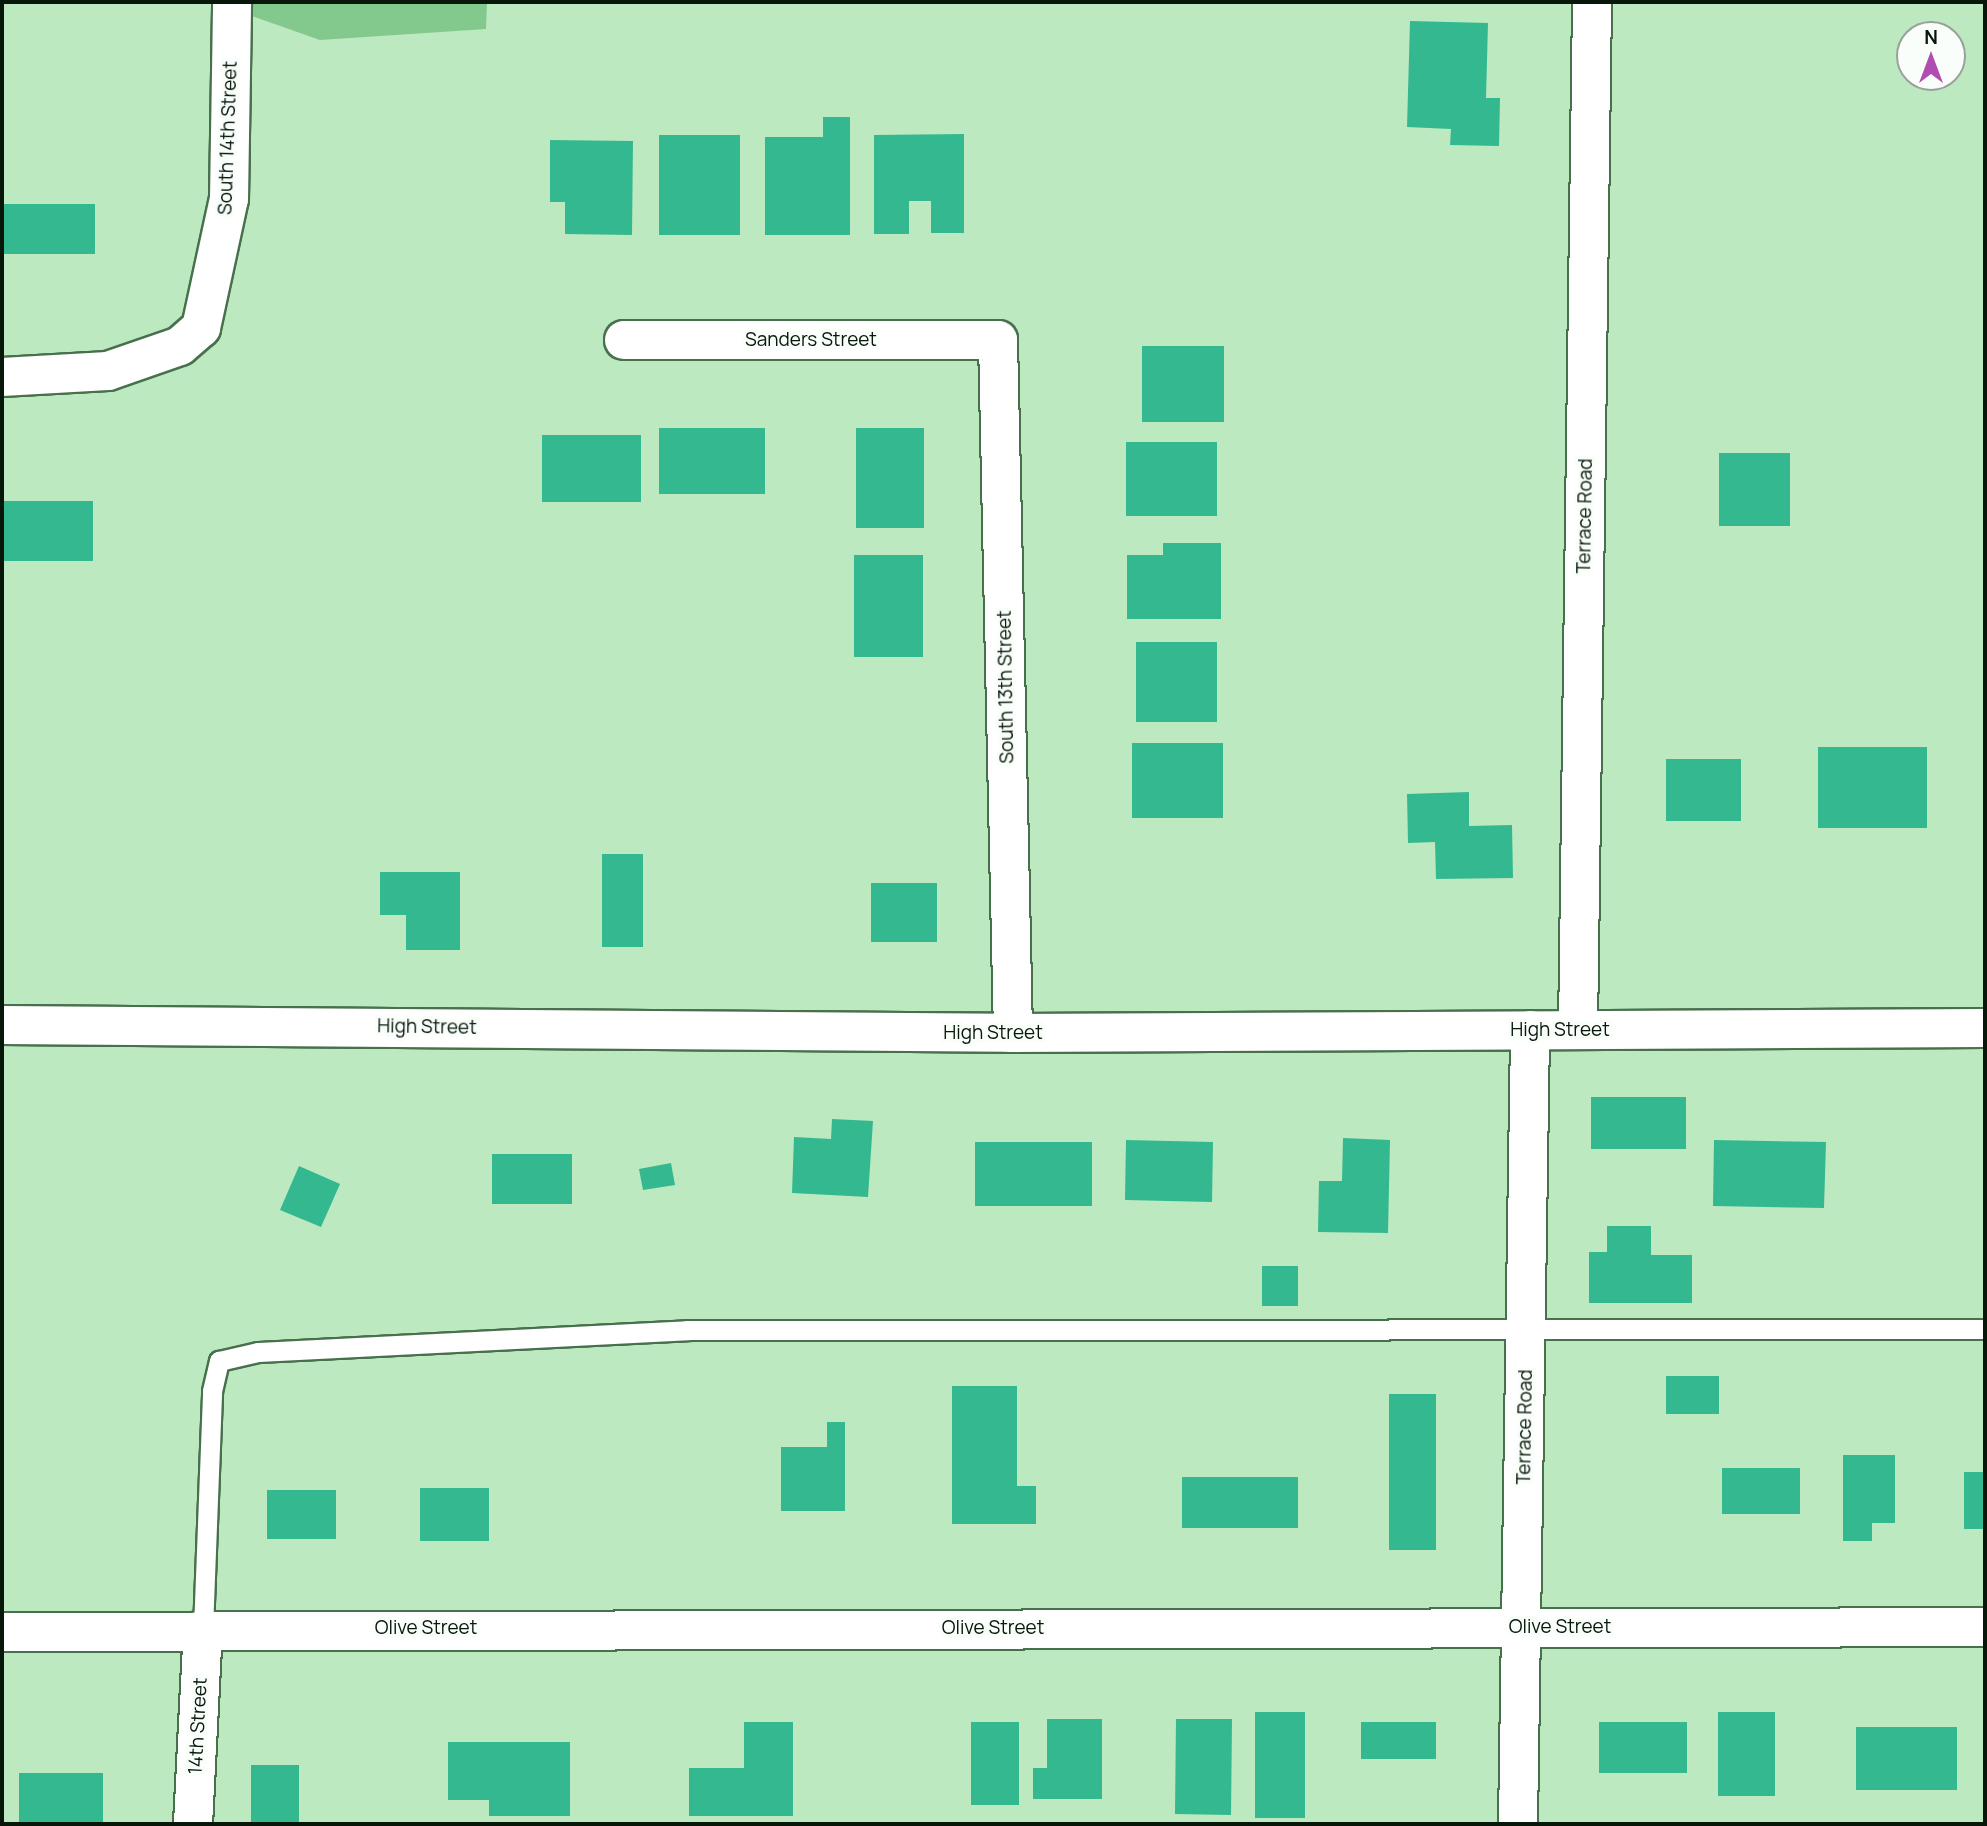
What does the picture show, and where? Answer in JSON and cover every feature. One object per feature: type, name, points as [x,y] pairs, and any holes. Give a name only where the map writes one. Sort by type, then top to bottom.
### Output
[{"type":"street","name":"South 14th Street","points":[[2,377],[108,371],[180,346],[201,328],[229,200],[232,2]]},
{"type":"street","name":"Terrace Road","points":[[1578,1030],[1592,2]]},
{"type":"street","name":"Sanders Street","points":[[624,340],[998,340]]},
{"type":"street","name":"South 13th Street","points":[[998,340],[1013,1033]]},
{"type":"street","name":"High Street","points":[[2,1025],[1013,1033],[1985,1028]]},
{"type":"street","name":"Terrace Road","points":[[1518,1824],[1530,1030]]},
{"type":"street","name":"Olive Street","points":[[2,1632],[203,1629],[1985,1627]]},
{"type":"street","name":"14th Street","points":[[193,1824],[203,1629]]},
{"type":"lane","points":[[203,1629],[212,1391],[219,1361],[258,1352],[687,1330],[1526,1332],[1985,1329]]},
{"type":"green space","points":[[212,2],[487,2],[486,29],[320,40]]},
{"type":"building","points":[[1410,21],[1488,23],[1486,98],[1500,98],[1499,146],[1450,145],[1451,129],[1407,127]]},
{"type":"building","points":[[823,117],[850,117],[850,235],[765,235],[765,137],[823,137]]},
{"type":"building","points":[[964,134],[964,233],[931,233],[931,201],[909,201],[909,234],[874,234],[874,135]]},
{"type":"building","points":[[659,135],[740,135],[740,235],[659,235]]},
{"type":"building","points":[[550,140],[633,141],[632,235],[565,234],[565,202],[550,202]]},
{"type":"building","points":[[2,204],[95,204],[95,254],[2,254]]},
{"type":"building","points":[[1142,346],[1224,346],[1224,422],[1142,422]]},
{"type":"building","points":[[659,428],[765,428],[765,494],[659,494]]},
{"type":"building","points":[[856,428],[924,428],[924,528],[856,528]]},
{"type":"building","points":[[542,435],[641,435],[641,502],[542,502]]},
{"type":"building","points":[[1126,442],[1217,442],[1217,516],[1126,516]]},
{"type":"building","points":[[1719,453],[1790,453],[1790,526],[1719,526]]},
{"type":"building","points":[[2,501],[93,501],[93,561],[2,561]]},
{"type":"building","points":[[1163,543],[1221,543],[1221,619],[1127,619],[1127,555],[1163,555]]},
{"type":"building","points":[[854,555],[923,555],[923,657],[854,657]]},
{"type":"building","points":[[1136,642],[1217,642],[1217,722],[1136,722]]},
{"type":"building","points":[[1132,743],[1223,743],[1223,818],[1132,818]]},
{"type":"building","points":[[1818,747],[1927,747],[1927,828],[1818,828]]},
{"type":"building","points":[[1666,759],[1741,759],[1741,821],[1666,821]]},
{"type":"building","points":[[1469,792],[1469,826],[1512,825],[1513,878],[1436,879],[1435,842],[1408,843],[1407,794]]},
{"type":"building","points":[[602,854],[643,854],[643,947],[602,947]]},
{"type":"building","points":[[380,872],[460,872],[460,950],[406,950],[406,915],[380,915]]},
{"type":"building","points":[[871,883],[937,883],[937,942],[871,942]]},
{"type":"building","points":[[1591,1097],[1686,1097],[1686,1149],[1591,1149]]},
{"type":"building","points":[[832,1119],[873,1121],[868,1197],[792,1193],[794,1137],[831,1139]]},
{"type":"building","points":[[1343,1138],[1390,1140],[1388,1233],[1318,1232],[1319,1181],[1342,1181]]},
{"type":"building","points":[[1126,1140],[1213,1142],[1212,1202],[1125,1200]]},
{"type":"building","points":[[1714,1140],[1826,1142],[1824,1208],[1713,1206]]},
{"type":"building","points":[[975,1142],[1092,1142],[1092,1206],[975,1206]]},
{"type":"building","points":[[492,1154],[572,1154],[572,1204],[492,1204]]},
{"type":"building","points":[[671,1163],[675,1185],[643,1190],[639,1169]]},
{"type":"building","points":[[299,1166],[340,1184],[321,1227],[280,1210]]},
{"type":"building","points":[[1607,1226],[1651,1226],[1651,1255],[1692,1255],[1692,1303],[1589,1303],[1589,1252],[1607,1252]]},
{"type":"building","points":[[1262,1266],[1298,1266],[1298,1306],[1262,1306]]},
{"type":"building","points":[[1666,1376],[1719,1376],[1719,1414],[1666,1414]]},
{"type":"building","points":[[952,1386],[1017,1386],[1017,1486],[1036,1486],[1036,1524],[952,1524]]},
{"type":"building","points":[[1389,1394],[1436,1394],[1436,1550],[1389,1550]]},
{"type":"building","points":[[827,1422],[845,1422],[845,1511],[781,1511],[781,1447],[827,1447]]},
{"type":"building","points":[[1843,1455],[1895,1455],[1895,1523],[1872,1523],[1872,1541],[1843,1541]]},
{"type":"building","points":[[1722,1468],[1800,1468],[1800,1514],[1722,1514]]},
{"type":"building","points":[[1964,1472],[1985,1472],[1985,1529],[1964,1529]]},
{"type":"building","points":[[1182,1477],[1298,1477],[1298,1528],[1182,1528]]},
{"type":"building","points":[[420,1488],[489,1488],[489,1541],[420,1541]]},
{"type":"building","points":[[267,1490],[336,1490],[336,1539],[267,1539]]},
{"type":"building","points":[[1255,1712],[1305,1712],[1305,1818],[1255,1818]]},
{"type":"building","points":[[1718,1712],[1775,1712],[1775,1796],[1718,1796]]},
{"type":"building","points":[[1047,1719],[1102,1719],[1102,1799],[1033,1799],[1033,1768],[1047,1768]]},
{"type":"building","points":[[1176,1719],[1232,1719],[1231,1815],[1175,1814]]},
{"type":"building","points":[[744,1722],[793,1722],[793,1816],[689,1816],[689,1768],[744,1768]]},
{"type":"building","points":[[971,1722],[1019,1722],[1019,1805],[971,1805]]},
{"type":"building","points":[[1361,1722],[1436,1722],[1436,1759],[1361,1759]]},
{"type":"building","points":[[1599,1722],[1687,1722],[1687,1773],[1599,1773]]},
{"type":"building","points":[[1856,1727],[1957,1727],[1957,1790],[1856,1790]]},
{"type":"building","points":[[448,1742],[570,1742],[570,1816],[489,1816],[489,1800],[448,1800]]},
{"type":"building","points":[[251,1765],[299,1765],[299,1824],[251,1824]]},
{"type":"building","points":[[19,1773],[103,1773],[103,1824],[19,1824]]}]
